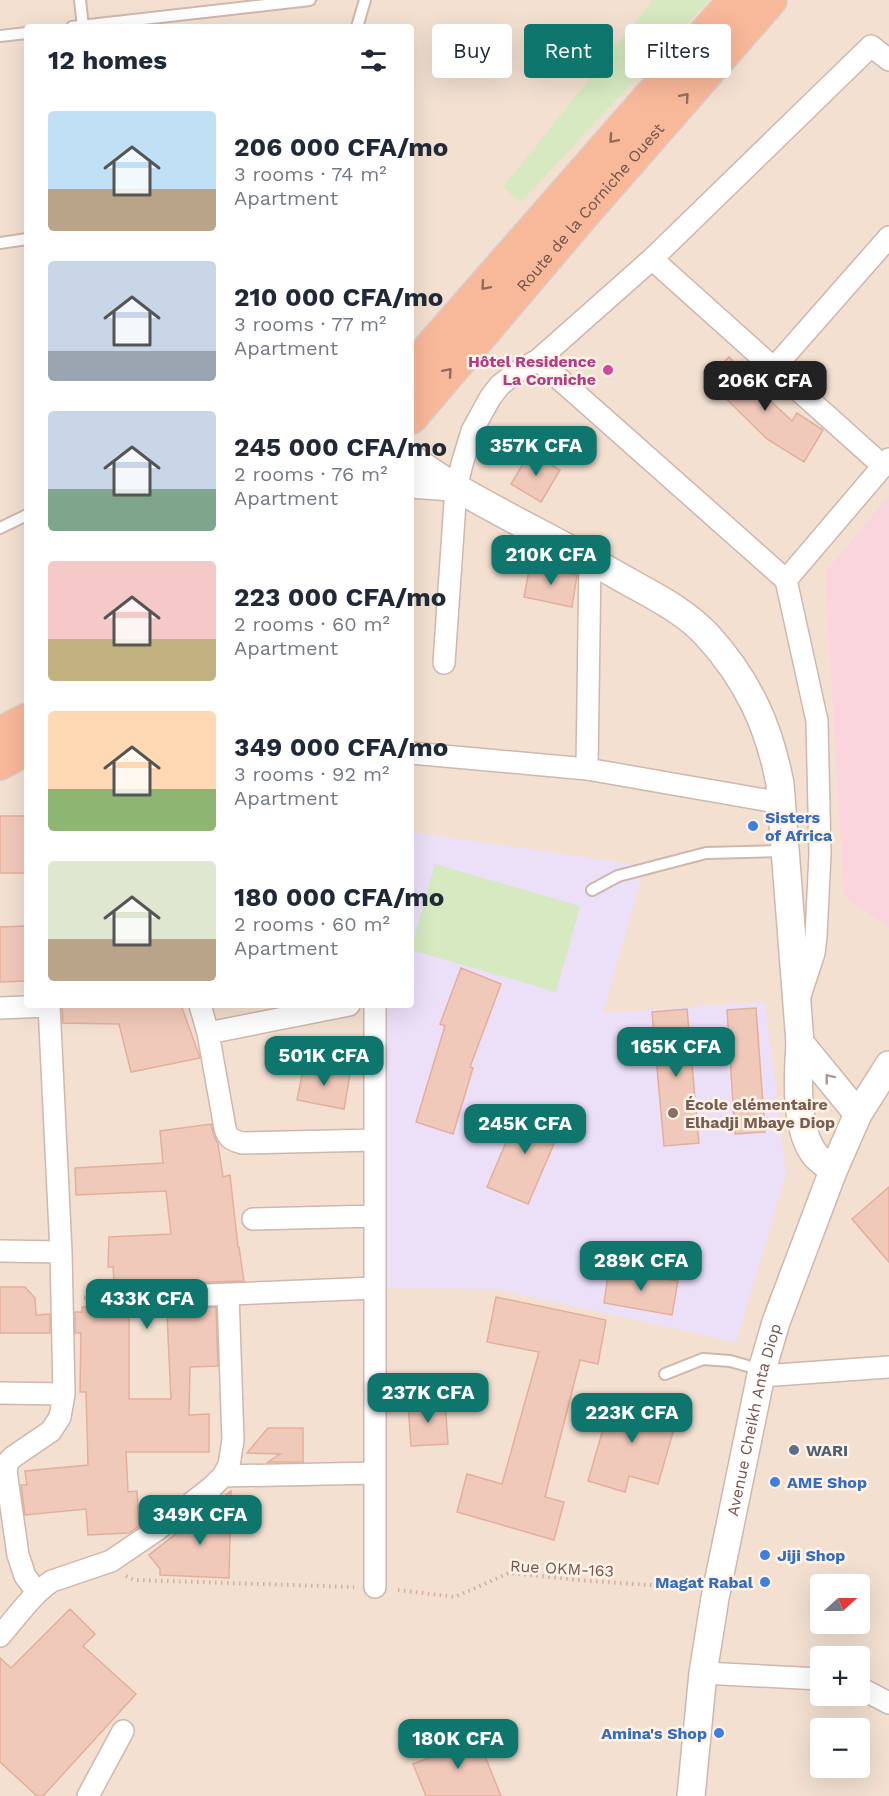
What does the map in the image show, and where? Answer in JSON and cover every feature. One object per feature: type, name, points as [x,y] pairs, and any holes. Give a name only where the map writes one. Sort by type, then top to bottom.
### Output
[{"type":"highway","name":"Route de la Corniche Ouest","points":[[414,367],[735,0]]},
{"type":"highway","name":"Route de la Corniche Ouest","points":[[414,413],[770,0]]},
{"type":"highway","points":[[0,734],[24,722]]},
{"type":"highway","points":[[0,763],[24,750]]},
{"type":"street","points":[[444,663],[456,488],[472,431],[490,398],[500,385],[538,360],[652,259],[871,46],[889,60]]},
{"type":"street","points":[[773,369],[889,237]]},
{"type":"street","points":[[652,259],[773,369],[886,463],[786,580]]},
{"type":"street","points":[[538,360],[786,580],[818,721],[820,854],[816,936],[807,979],[797,1005]]},
{"type":"street","points":[[414,460],[456,488],[590,560],[676,610],[706,634],[749,692],[765,725],[774,756],[782,803],[800,1043],[798,1084],[801,1117],[807,1138],[815,1154],[833,1172]]},
{"type":"street","points":[[414,484],[456,488]]},
{"type":"street","points":[[587,769],[590,560]]},
{"type":"street","points":[[414,753],[587,769],[782,803]]},
{"type":"street","points":[[0,1008],[24,1007]]},
{"type":"street","points":[[37,1592],[25,1576],[18,1555],[6,1471],[8,1462],[13,1457],[51,1431],[60,1417],[64,1394],[61,1252],[49,1008]]},
{"type":"street","points":[[201,1008],[208,1033],[226,1134],[230,1139],[242,1143],[375,1140]]},
{"type":"street","points":[[208,1033],[334,1008]]},
{"type":"street","points":[[375,1008],[375,1587]]},
{"type":"street","points":[[800,1043],[858,1114]]},
{"type":"street","name":"Avenue Cheikh Anta Diop","points":[[691,1796],[703,1673],[715,1598],[761,1373],[776,1322],[833,1172],[858,1114],[889,1065]]},
{"type":"street","points":[[253,1219],[375,1216]]},
{"type":"street","points":[[0,1251],[61,1252]]},
{"type":"street","points":[[182,1296],[375,1288]]},
{"type":"street","points":[[0,1636],[37,1592],[52,1581],[111,1561],[158,1529],[212,1488],[224,1476],[229,1465],[233,1440],[228,1294]]},
{"type":"street","points":[[761,1373],[889,1367]]},
{"type":"street","points":[[0,1393],[64,1394]]},
{"type":"street","points":[[224,1476],[375,1473]]},
{"type":"street","points":[[703,1673],[810,1678]]},
{"type":"street","points":[[870,1693],[889,1703]]},
{"type":"street","points":[[88,1796],[123,1731]]},
{"type":"lane","points":[[79,24],[80,0]]},
{"type":"lane","points":[[97,24],[310,0]]},
{"type":"lane","points":[[358,24],[365,0]]},
{"type":"lane","points":[[0,36],[24,33]]},
{"type":"lane","points":[[0,243],[24,239]]},
{"type":"lane","points":[[0,528],[24,516]]},
{"type":"lane","points":[[592,890],[618,876],[706,853],[785,851]]},
{"type":"lane","points":[[665,1374],[704,1359],[730,1361],[761,1373]]},
{"type":"path","points":[[62,1298],[182,1296]]},
{"type":"path","name":"Rue OKM-163","points":[[111,1561],[127,1577],[134,1580],[375,1587],[455,1597],[509,1573],[680,1587],[715,1598]]},
{"type":"shaded area","points":[[0,0],[889,0],[889,1796],[0,1796]]},
{"type":"shaded area","points":[[889,496],[889,928],[844,896],[825,573]]},
{"type":"shaded area","points":[[414,832],[645,866],[603,1013],[765,1002],[786,1174],[736,1342],[496,1289],[375,1288],[374,1008],[414,1008]]},
{"type":"green space","points":[[653,0],[709,0],[687,24],[634,24]]},
{"type":"green space","points":[[625,35],[625,78],[636,78],[521,202],[503,187],[590,78],[613,78],[613,50]]},
{"type":"green space","points":[[435,864],[580,906],[556,992],[414,951],[414,939]]},
{"type":"building","points":[[729,357],[751,379],[749,381],[792,421],[797,413],[823,430],[804,462],[767,439],[706,379]]},
{"type":"building","points":[[530,452],[560,470],[541,502],[511,484]]},
{"type":"building","points":[[530,565],[577,575],[572,607],[524,597]]},
{"type":"building","points":[[0,816],[24,816],[24,873],[0,873]]},
{"type":"building","points":[[24,926],[24,981],[0,982],[0,927]]},
{"type":"building","points":[[461,968],[501,984],[470,1067],[473,1068],[453,1134],[416,1122],[445,1026],[440,1024]]},
{"type":"building","points":[[62,1008],[182,1008],[200,1058],[131,1072],[119,1024],[63,1023]]},
{"type":"building","points":[[756,1008],[765,1132],[735,1134],[727,1010]]},
{"type":"building","points":[[687,1009],[699,1143],[664,1146],[652,1012]]},
{"type":"building","points":[[304,1065],[350,1074],[344,1109],[297,1100]]},
{"type":"building","points":[[522,1105],[563,1123],[528,1204],[487,1187]]},
{"type":"building","points":[[211,1124],[218,1144],[223,1177],[230,1175],[244,1281],[181,1283],[171,1290],[169,1296],[177,1308],[216,1307],[218,1366],[190,1367],[189,1415],[209,1414],[209,1452],[126,1452],[128,1492],[137,1491],[139,1526],[129,1533],[88,1535],[86,1509],[25,1515],[21,1485],[27,1485],[25,1471],[88,1465],[86,1392],[80,1392],[81,1333],[75,1333],[75,1312],[82,1312],[82,1307],[129,1306],[129,1399],[171,1399],[166,1293],[115,1295],[113,1267],[108,1267],[109,1237],[171,1234],[166,1191],[76,1195],[75,1168],[163,1163],[160,1131]]},
{"type":"building","points":[[889,1187],[889,1262],[852,1219]]},
{"type":"building","points":[[609,1269],[678,1281],[672,1315],[604,1303]]},
{"type":"building","points":[[0,1287],[25,1287],[35,1298],[36,1315],[50,1314],[50,1333],[0,1333]]},
{"type":"building","points":[[496,1297],[606,1320],[598,1364],[580,1360],[545,1497],[564,1502],[554,1540],[457,1512],[467,1474],[502,1484],[539,1352],[487,1342]]},
{"type":"building","points":[[613,1395],[678,1415],[658,1484],[629,1476],[625,1492],[588,1481]]},
{"type":"building","points":[[445,1401],[448,1444],[411,1446],[408,1403]]},
{"type":"building","points":[[268,1428],[303,1428],[303,1462],[268,1462],[280,1454],[247,1453]]},
{"type":"building","points":[[231,1491],[229,1578],[160,1575],[160,1569],[149,1555]]},
{"type":"building","points":[[70,1609],[95,1634],[83,1646],[136,1694],[43,1796],[37,1796],[0,1762],[0,1658],[11,1668]]},
{"type":"building","points":[[474,1729],[501,1796],[426,1796],[413,1764],[444,1752],[441,1743]]},
{"type":"place","name":"Hôtel Residence La Corniche","points":[[608,370]]},
{"type":"place","name":"Sisters of Africa","points":[[753,826]]},
{"type":"place","name":"École elémentaire Elhadji Mbaye Diop","points":[[673,1113]]},
{"type":"place","name":"WARI","points":[[794,1450]]},
{"type":"place","name":"AME Shop","points":[[775,1482]]},
{"type":"place","name":"Jiji Shop","points":[[765,1555]]},
{"type":"place","name":"Magat Rabal","points":[[765,1582]]},
{"type":"place","name":"Amina's Shop","points":[[719,1733]]}]
